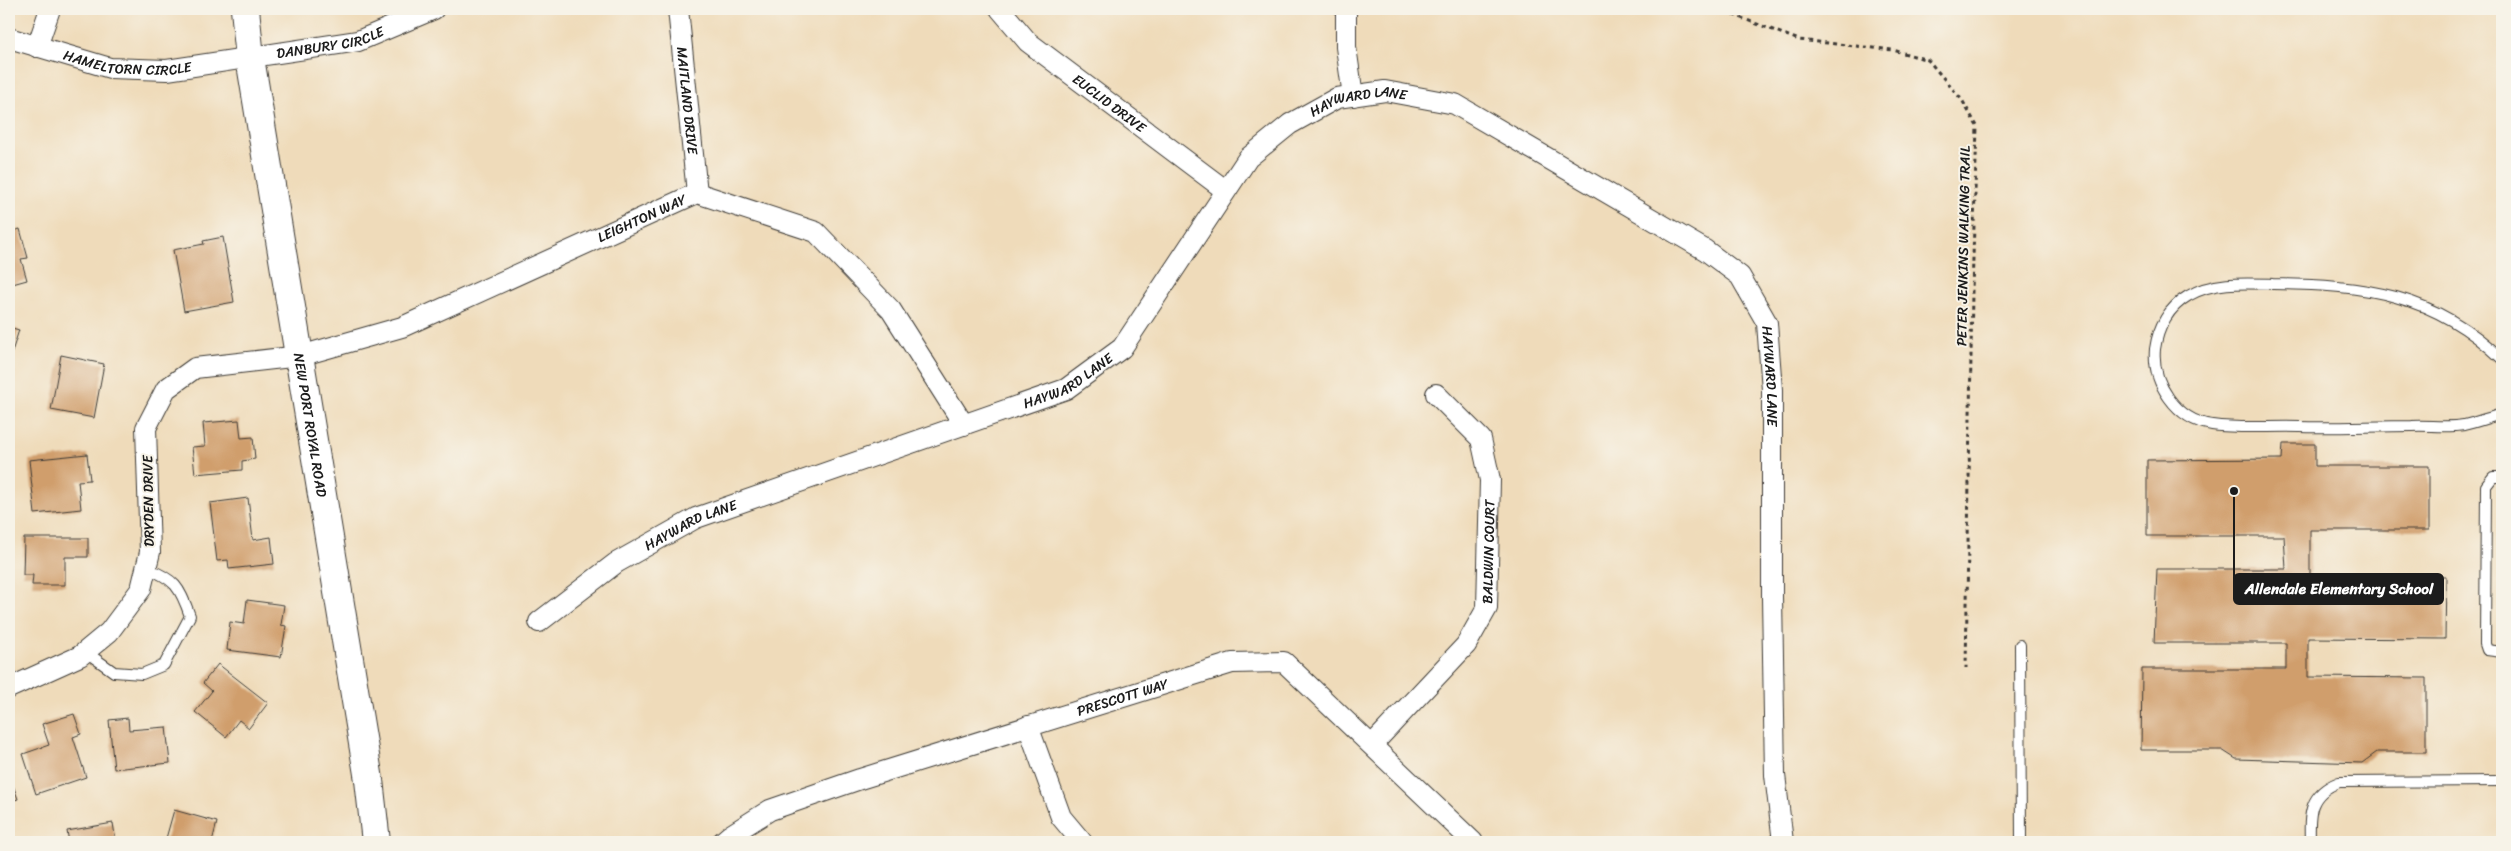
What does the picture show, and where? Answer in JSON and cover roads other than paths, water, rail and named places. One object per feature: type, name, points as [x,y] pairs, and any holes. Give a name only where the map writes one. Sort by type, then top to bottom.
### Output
[{"type":"street","points":[[37,47],[50,9]]},
{"type":"street","name":"NEW PORT ROYAL ROAD","points":[[245,9],[250,58],[369,780],[376,842]]},
{"type":"street","name":"DANBURY CIRCLE","points":[[250,58],[358,41],[434,9]]},
{"type":"street","name":"MAITLAND DRIVE","points":[[678,9],[697,193]]},
{"type":"street","name":"EUCLID DRIVE","points":[[1000,9],[1028,42],[1225,190]]},
{"type":"street","points":[[1346,9],[1346,47],[1353,96]]},
{"type":"street","name":"HAMELTORN CIRCLE","points":[[9,38],[110,68],[167,70],[250,58]]},
{"type":"street","name":"HAYWARD LANE","points":[[539,622],[616,563],[696,518],[1066,389],[1122,348],[1248,158],[1290,124],[1337,98],[1385,92],[1455,104],[1705,250],[1740,276],[1767,323],[1772,390],[1772,597],[1775,775],[1783,842]]},
{"type":"street","name":"LEIGHTON WAY","points":[[300,356],[402,327],[697,193],[816,232],[890,310],[964,425]]},
{"type":"street","name":"DRYDEN DRIVE","points":[[9,688],[86,652],[109,632],[141,589],[150,552],[146,428],[166,389],[195,368],[300,356]]},
{"type":"street","name":"BALDWIN COURT","points":[[1372,745],[1466,645],[1487,608],[1490,480],[1481,439],[1436,394]]},
{"type":"street","name":"PRESCOTT WAY","points":[[722,842],[728,836],[770,810],[1028,726],[1232,663],[1284,662],[1473,842]]},
{"type":"street","points":[[1028,726],[1061,817],[1082,842]]},
{"type":"lane","points":[[2502,359],[2486,343],[2441,316],[2406,299],[2372,290],[2329,285],[2249,283],[2207,287],[2186,297],[2167,313],[2158,333],[2155,350],[2160,385],[2167,397],[2192,418],[2210,425],[2318,427],[2463,425],[2502,414]]},
{"type":"lane","points":[[2502,476],[2492,477],[2486,486],[2485,634],[2487,650],[2502,652]]},
{"type":"lane","points":[[86,652],[114,672],[142,674],[164,665],[190,616],[182,593],[166,575],[146,568]]},
{"type":"lane","points":[[2020,645],[2021,842]]},
{"type":"lane","points":[[2310,842],[2311,811],[2316,796],[2326,787],[2339,782],[2502,781]]},
{"type":"place","name":"Allendale Elementary School","points":[[2234,491]]}]
